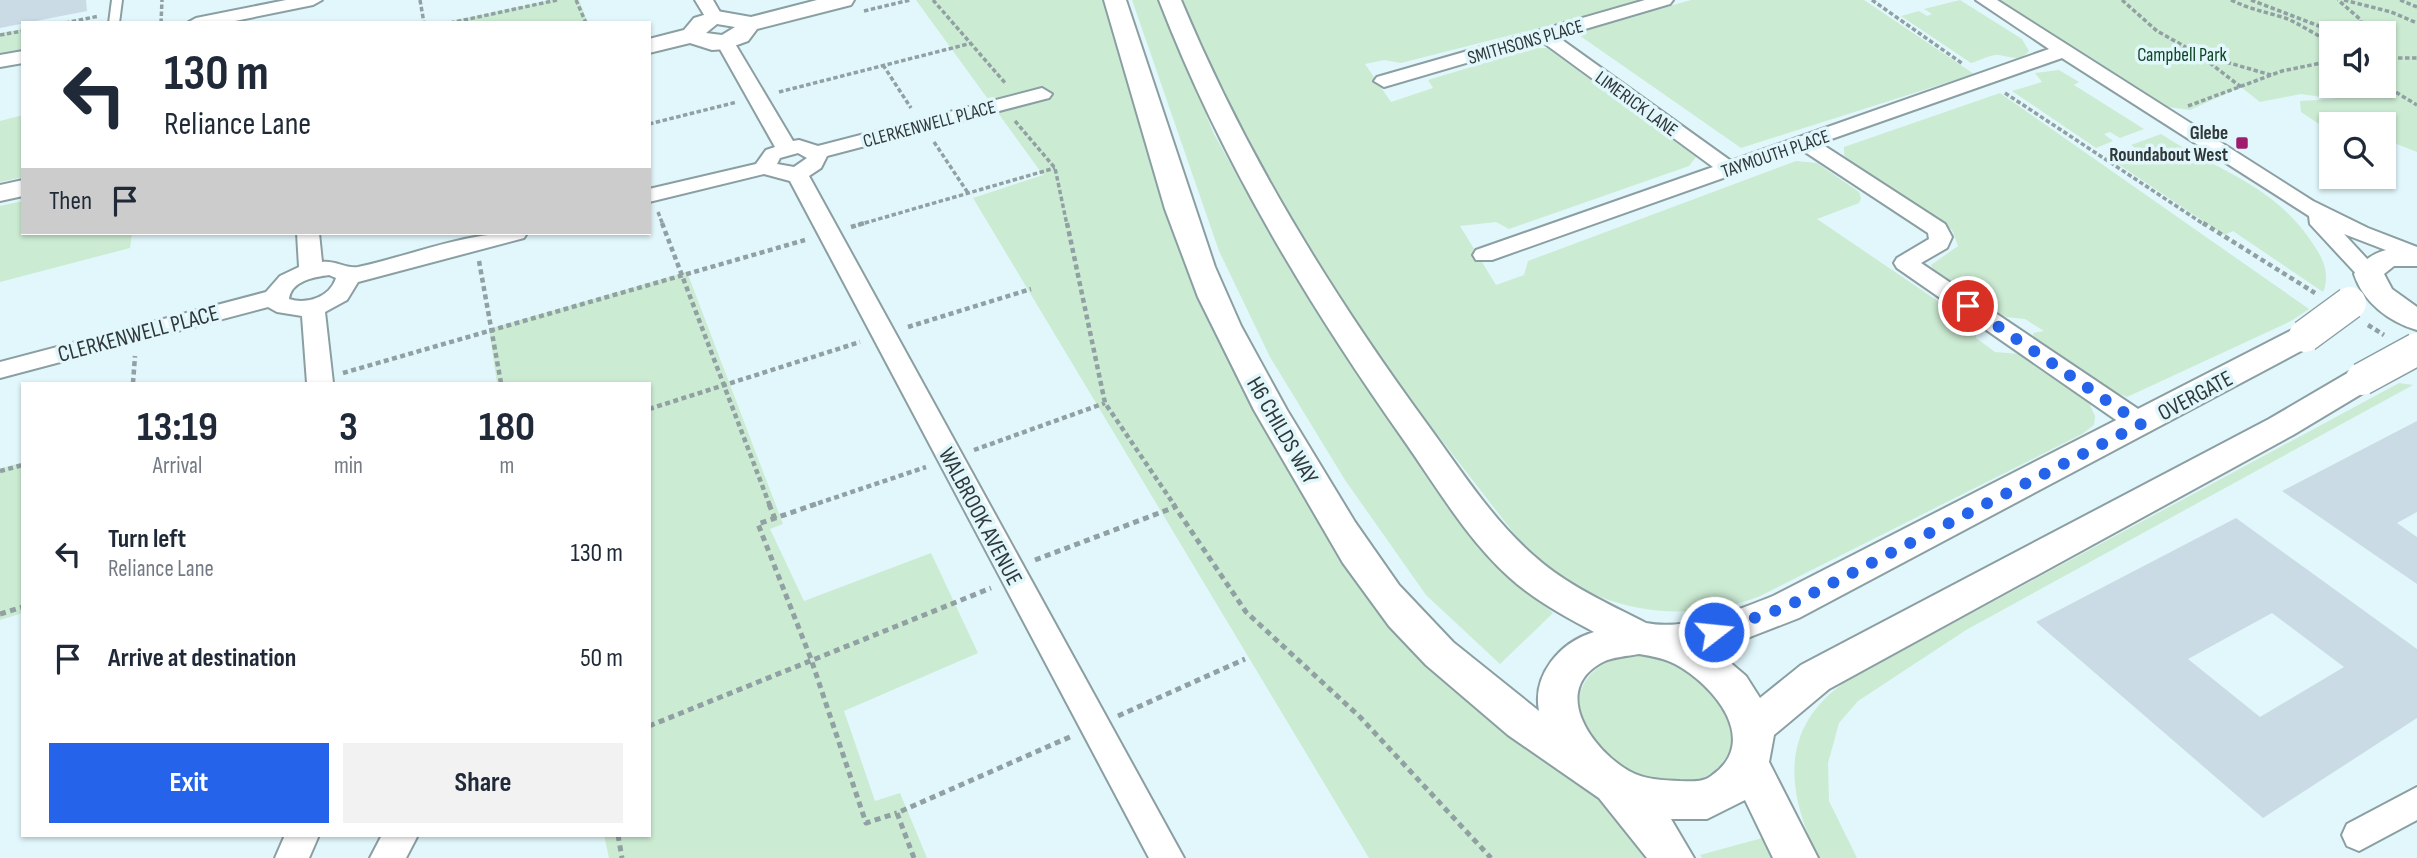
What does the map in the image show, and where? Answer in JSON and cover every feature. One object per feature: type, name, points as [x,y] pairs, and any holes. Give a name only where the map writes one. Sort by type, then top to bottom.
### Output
[{"type":"street","points":[[218,21],[293,14],[313,0]]},
{"type":"street","points":[[747,25],[843,0]]},
{"type":"street","name":"H6 CHILDS WAY","points":[[1115,0],[1177,203],[1219,311],[1259,389],[1337,523],[1372,575],[1420,634],[1511,717],[1601,777],[1655,832],[1672,858]]},
{"type":"street","points":[[1170,0],[1222,126],[1284,239],[1348,339],[1473,510],[1521,566],[1554,592],[1652,640],[1689,652],[1712,666],[1731,685],[1745,705],[1751,746],[1796,858]]},
{"type":"street","name":"SMITHSONS PLACE","points":[[1384,81],[1664,0]]},
{"type":"street","points":[[1985,0],[2305,206],[2360,233],[2417,256]]},
{"type":"street","points":[[694,35],[696,27],[710,9],[739,19],[747,25]]},
{"type":"street","points":[[694,35],[702,41],[725,42],[745,33],[747,25]]},
{"type":"street","points":[[651,46],[694,35]]},
{"type":"street","name":"LIMERICK LANE","points":[[1545,36],[1729,169]]},
{"type":"street","name":"WALBROOK AVENUE","points":[[725,42],[757,97],[800,158],[827,234],[1167,858]]},
{"type":"street","name":"TAYMOUTH PLACE","points":[[1484,255],[2065,51]]},
{"type":"street","points":[[0,61],[21,57]]},
{"type":"street","name":"CLERKENWELL PLACE","points":[[800,158],[1042,94]]},
{"type":"street","points":[[1806,143],[1937,229],[1941,237],[1939,243],[1905,263],[2141,424]]},
{"type":"street","points":[[651,196],[768,167],[782,174],[800,158]]},
{"type":"street","points":[[0,193],[21,188]]},
{"type":"street","points":[[2305,206],[2355,296]]},
{"type":"street","points":[[308,235],[311,270]]},
{"type":"street","points":[[348,277],[509,235]]},
{"type":"street","points":[[2355,296],[2374,265],[2385,258],[2417,256]]},
{"type":"street","points":[[339,269],[348,277],[343,290],[313,307],[282,306],[276,297],[287,281],[311,270],[339,269]]},
{"type":"street","points":[[2355,296],[2384,299],[2417,320]]},
{"type":"street","name":"OVERGATE","points":[[1652,640],[1750,622],[1786,607],[2141,424],[2305,335],[2355,296]]},
{"type":"street","name":"CLERKENWELL PLACE","points":[[0,370],[276,297]]},
{"type":"street","points":[[313,307],[320,381]]},
{"type":"street","points":[[1652,640],[1613,640],[1590,648],[1573,661],[1561,679],[1556,700],[1560,724],[1571,747],[1601,777],[1644,800],[1678,804],[1709,800],[1734,786],[1751,746],[1815,677],[2281,427],[2362,379],[2405,345]]},
{"type":"street","points":[[2359,835],[2417,802]]},
{"type":"street","points":[[292,858],[301,837]]},
{"type":"street","points":[[387,858],[400,837]]},
{"type":"lane","points":[[115,18],[117,0]]},
{"type":"path","points":[[161,21],[162,0]]},
{"type":"path","points":[[420,0],[424,21]]},
{"type":"path","points":[[459,21],[557,0]]},
{"type":"path","points":[[576,0],[585,21]]},
{"type":"path","points":[[933,0],[1013,92],[1007,110],[1055,168],[1105,403],[1246,612],[1360,717],[1491,858]]},
{"type":"path","points":[[1872,0],[2200,222],[2355,296],[2405,345]]},
{"type":"path","points":[[2122,0],[2157,31],[2198,54],[2241,87]]},
{"type":"path","points":[[2231,0],[2253,11],[2288,19],[2319,37]]},
{"type":"path","points":[[2250,0],[2340,31],[2361,29],[2361,20],[2338,0]]},
{"type":"path","points":[[2344,0],[2391,12],[2417,23]]},
{"type":"path","points":[[2400,0],[2417,8]]},
{"type":"path","points":[[85,21],[115,18]]},
{"type":"path","points":[[0,35],[21,31]]},
{"type":"path","points":[[651,124],[972,43]]},
{"type":"path","points":[[2198,54],[2271,75]]},
{"type":"path","points":[[2396,58],[2417,58]]},
{"type":"path","points":[[2188,107],[2271,75],[2319,64]]},
{"type":"path","points":[[2396,92],[2417,105]]},
{"type":"path","points":[[320,381],[1055,168]]},
{"type":"path","points":[[651,196],[775,519]]},
{"type":"path","points":[[476,244],[501,382]]},
{"type":"path","points":[[651,408],[1031,289]]},
{"type":"path","points":[[1105,403],[758,524],[811,659],[866,822],[897,813],[1245,659]]},
{"type":"path","points":[[0,471],[21,465]]},
{"type":"path","points":[[651,725],[1175,507]]},
{"type":"path","points":[[0,614],[21,608]]},
{"type":"path","points":[[897,813],[914,858]]},
{"type":"path","points":[[618,837],[622,858]]},
{"type":"green space","points":[[551,0],[579,0],[587,21],[452,21]]},
{"type":"green space","points":[[916,0],[1115,0],[1190,240],[1372,575],[1672,858],[1369,858],[973,198],[1043,175]]},
{"type":"green space","points":[[1132,0],[1160,0],[1214,134],[1290,270],[1397,430],[1497,566],[1553,613],[1500,664],[1426,595],[1345,480],[1270,357],[1219,251]]},
{"type":"green space","points":[[1181,0],[1650,0],[1401,63],[1384,60],[1365,64],[1391,102],[1433,88],[1428,80],[1534,48],[1547,48],[1696,157],[1689,166],[1509,229],[1496,222],[1460,226],[1496,285],[1524,275],[1528,261],[1796,161],[1817,163],[1859,192],[1861,198],[1859,203],[1817,219],[1976,327],[1976,338],[1995,352],[2019,354],[2089,403],[2095,416],[2094,425],[2082,434],[1758,597],[1696,611],[1665,611],[1606,599],[1578,586],[1551,570],[1526,549],[1364,340],[1246,145]]},
{"type":"green space","points":[[1691,0],[1864,0],[1974,74],[1741,148],[1576,33]]},
{"type":"green space","points":[[1960,0],[2022,39],[2029,51],[2018,58],[1995,55],[1971,63],[1901,16],[1919,11],[1927,16],[1932,14],[1924,9]]},
{"type":"green space","name":"Campbell Park","points":[[1985,0],[2417,0],[2417,152],[2396,144],[2396,112],[2319,112],[2319,124],[2301,112],[2300,101],[2396,98],[2396,21],[2319,21],[2319,97],[2301,94],[2260,102],[2241,87],[2190,110],[2146,104]]},
{"type":"green space","points":[[21,29],[21,51],[0,56],[0,33]]},
{"type":"green space","points":[[2059,70],[2079,82],[2074,85],[2144,129],[2120,138],[2110,132],[2104,134],[2113,141],[2096,148],[2012,91],[2042,82],[2035,73]]},
{"type":"green space","points":[[2000,93],[2309,309],[2291,321],[2127,397],[2102,387],[2035,342],[2033,333],[2044,331],[2025,319],[1997,316],[1934,272],[1931,265],[1958,246],[1952,230],[1851,163],[1844,155],[1844,147]]},
{"type":"green space","points":[[21,116],[21,177],[0,182],[0,121]]},
{"type":"green space","points":[[2161,134],[2245,181],[2282,208],[2299,225],[2321,257],[2326,274],[2323,292],[2233,231],[2224,235],[2106,156],[2124,149],[2139,159],[2146,156],[2131,145]]},
{"type":"green space","points":[[21,201],[21,235],[132,235],[130,248],[0,282],[0,206]]},
{"type":"green space","points":[[687,272],[783,524],[770,529],[804,601],[931,553],[978,653],[844,711],[875,801],[900,793],[927,858],[609,858],[604,837],[651,837],[651,382],[497,382],[489,329]]},
{"type":"green space","points":[[2399,383],[2413,385],[1966,630],[1858,701],[1839,723],[1828,763],[1829,801],[1857,858],[1819,858],[1799,808],[1795,761],[1800,739],[1810,718],[1826,698],[1848,680]]},
{"type":"green space","points":[[21,463],[21,614],[0,620],[0,469]]},
{"type":"green space","points":[[1634,654],[1661,658],[1685,667],[1701,679],[1725,708],[1731,724],[1732,741],[1727,756],[1715,770],[1696,781],[1666,785],[1637,777],[1610,761],[1591,738],[1580,712],[1582,688],[1599,667]]},
{"type":"green space","points":[[1766,837],[1777,858],[1702,858],[1700,855]]},
{"type":"building","points":[[0,0],[86,0],[87,11],[36,21],[21,21],[21,24],[0,28]]},
{"type":"building","points":[[2417,421],[2417,512],[2397,523],[2417,537],[2417,584],[2282,491]]},
{"type":"building","points":[[2236,518],[2417,649],[2417,718],[2263,818],[2036,622]],"holes":[[[2272,613],[2344,667],[2260,717],[2188,659]]]},
{"type":"place","name":"Glebe Roundabout West","points":[[2242,143]]},
{"type":"route","points":[[1714,632],[1750,622],[1786,607],[2141,424],[1968,306]]}]
